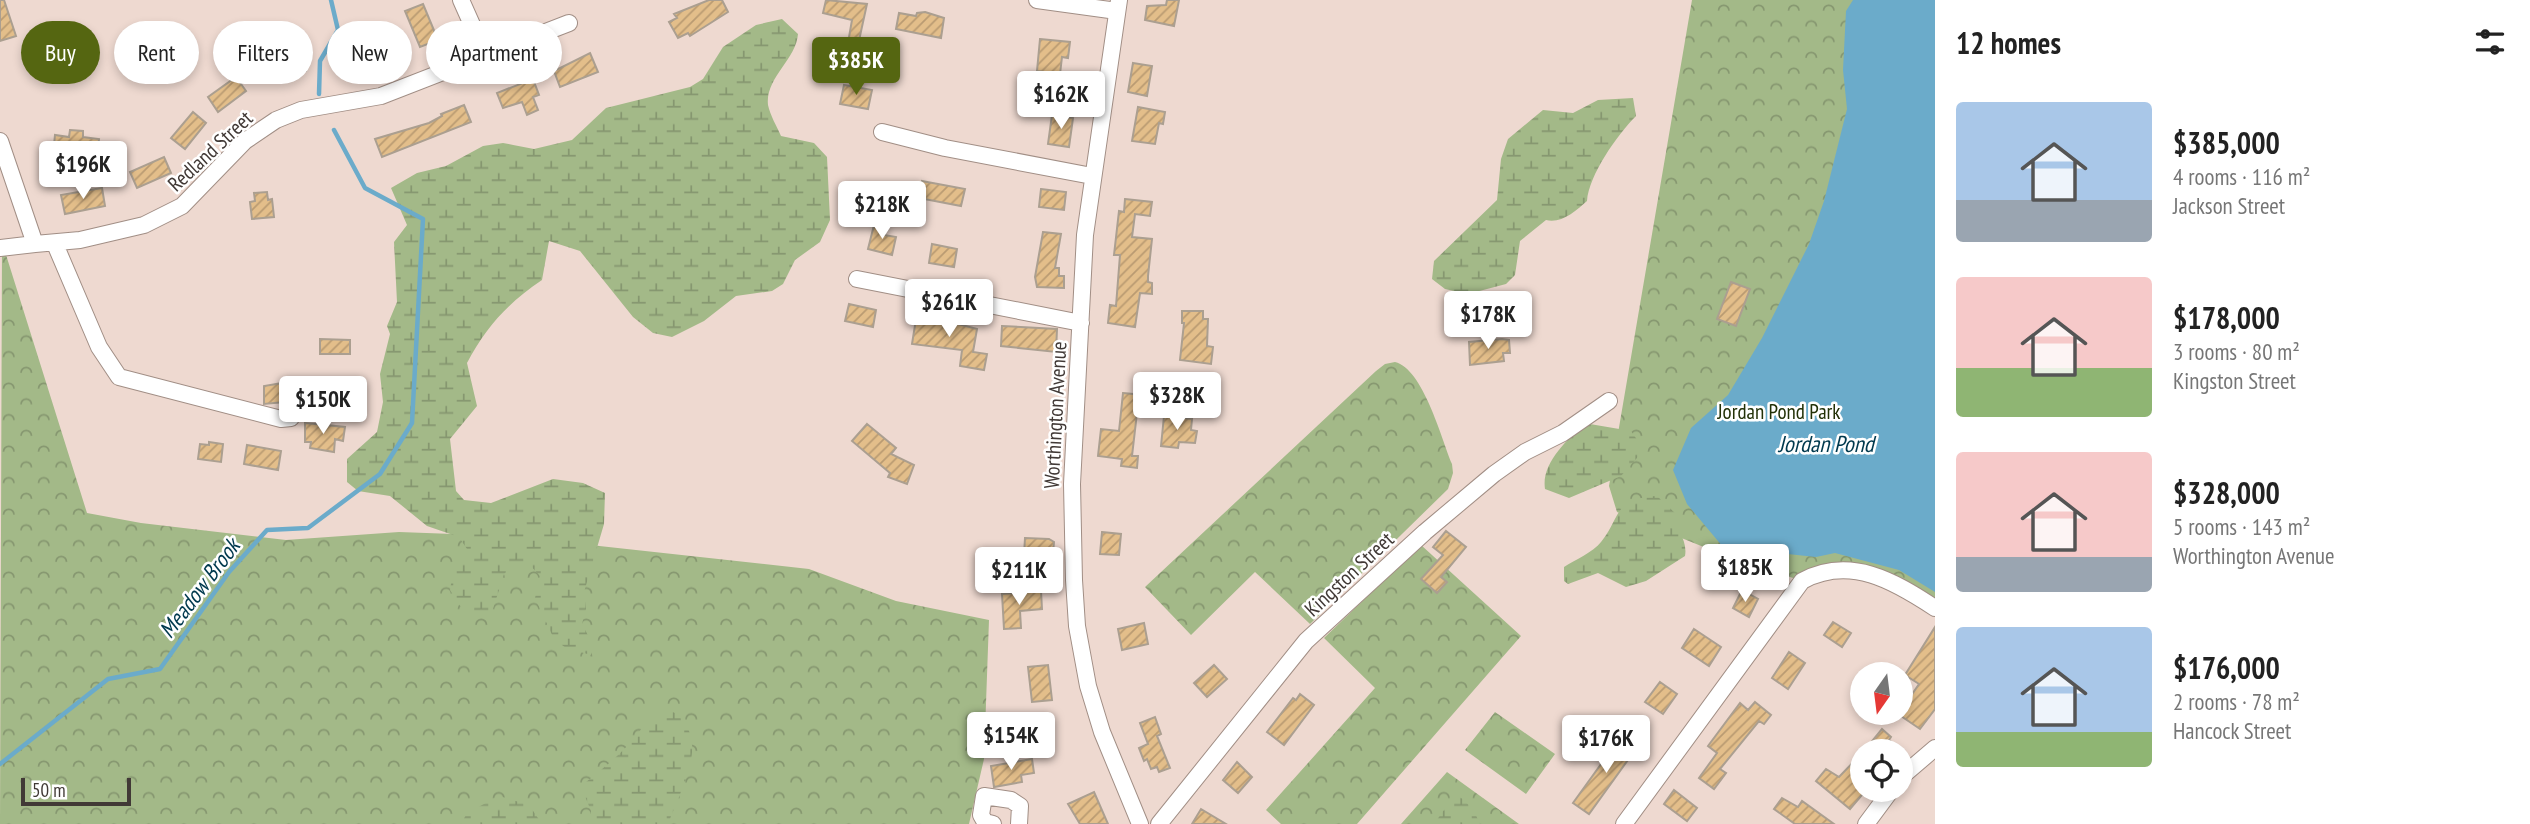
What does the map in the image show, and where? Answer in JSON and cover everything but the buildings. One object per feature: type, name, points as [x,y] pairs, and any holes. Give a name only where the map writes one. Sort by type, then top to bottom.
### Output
[{"type":"street","points":[[461,0],[470,21]]},
{"type":"street","points":[[1037,0],[1118,6]]},
{"type":"street","name":"Worthington Avenue","points":[[1118,6],[1085,234],[1072,484],[1076,622],[1094,709],[1140,824]]},
{"type":"street","name":"Redland Street","points":[[562,26],[569,23]]},
{"type":"street","name":"Redland Street","points":[[0,248],[55,244],[120,232],[170,214],[204,187],[245,141],[288,114],[381,96],[426,78]]},
{"type":"street","points":[[882,132],[945,148],[1092,176]]},
{"type":"street","points":[[0,141],[35,244]]},
{"type":"street","points":[[55,244],[99,347],[119,377],[281,419],[291,418]]},
{"type":"street","points":[[857,279],[1081,323]]},
{"type":"street","name":"Kingston Street","points":[[1159,824],[1306,641],[1494,474],[1525,452],[1563,433],[1609,401]]},
{"type":"street","points":[[1624,824],[1796,587],[1827,570],[1864,571],[1890,581],[1935,608]]},
{"type":"street","points":[[1913,767],[1935,748]]},
{"type":"street","points":[[993,824],[985,822],[981,815],[984,796],[1011,800],[1020,806],[1019,824]]},
{"type":"street","points":[[1866,824],[1882,802]]},
{"type":"green space","name":"Jordan Pond Park","points":[[1692,0],[1935,0],[1935,608],[1876,575],[1802,581],[1726,556],[1617,512],[1609,486]]},
{"type":"green space","points":[[782,19],[798,34],[792,52],[771,86],[768,105],[781,136],[814,143],[827,157],[830,220],[820,242],[795,260],[783,284],[772,291],[736,296],[704,321],[672,337],[653,333],[633,317],[580,251],[549,241],[542,280],[499,317],[467,363],[477,406],[450,439],[456,491],[464,500],[491,503],[553,479],[583,483],[605,493],[604,524],[584,592],[586,609],[582,624],[593,645],[591,655],[566,648],[554,639],[535,598],[540,576],[528,563],[517,563],[504,574],[492,612],[471,615],[459,604],[450,590],[453,572],[467,549],[459,537],[427,526],[390,496],[358,491],[347,482],[347,459],[377,432],[383,402],[380,374],[390,334],[387,326],[397,302],[394,242],[407,225],[391,188],[417,173],[446,166],[483,146],[503,143],[534,149],[572,140],[606,108],[690,87],[703,79],[723,47],[756,25]]},
{"type":"green space","points":[[1633,98],[1636,116],[1605,156],[1593,179],[1587,201],[1563,218],[1546,220],[1520,241],[1515,275],[1506,284],[1468,294],[1445,289],[1432,279],[1434,261],[1497,200],[1501,159],[1508,139],[1543,110],[1573,113],[1598,100]]},
{"type":"green space","points":[[2,242],[87,513],[141,523],[286,540],[399,532],[508,536],[809,569],[896,601],[989,620],[984,759],[969,824],[0,824]]},
{"type":"green space","points":[[1395,362],[1405,367],[1414,377],[1430,405],[1452,464],[1453,473],[1448,489],[1310,624],[1255,572],[1191,635],[1145,587],[1376,371],[1385,364]]},
{"type":"green space","points":[[1584,423],[1631,431],[1644,450],[1621,476],[1569,498],[1545,489],[1551,461]]},
{"type":"green space","points":[[1657,496],[1676,514],[1677,525],[1685,545],[1685,556],[1646,581],[1626,587],[1598,573],[1568,584],[1564,581],[1564,567],[1598,546],[1625,505]]},
{"type":"green space","points":[[1421,545],[1521,636],[1357,824],[1281,824],[1266,810],[1375,688],[1324,638]]},
{"type":"green space","points":[[669,709],[682,720],[690,733],[692,747],[691,762],[668,824],[589,824],[591,811],[581,786],[612,761],[639,733],[653,710]]},
{"type":"green space","points":[[1495,712],[1555,754],[1526,794],[1465,750]]},
{"type":"green space","points":[[1447,772],[1519,824],[1401,824]]},
{"type":"green space","points":[[1456,793],[1473,809],[1480,824],[1434,824]]},
{"type":"green space","points":[[499,796],[529,805],[542,824],[461,824],[467,813]]},
{"type":"water","name":"Jordan Pond","points":[[1853,0],[1935,0],[1935,592],[1899,570],[1835,553],[1816,557],[1723,547],[1687,504],[1673,470],[1691,428],[1728,395],[1762,338],[1809,244],[1824,201],[1847,109],[1843,70],[1846,11]]},
{"type":"waterway","name":"Meadow Brook","points":[[319,94],[320,61],[338,30],[331,0]]},
{"type":"waterway","name":"Meadow Brook","points":[[0,764],[108,679],[160,669],[229,572],[267,530],[308,528],[380,474],[412,423],[423,219],[365,188],[334,130]]}]
